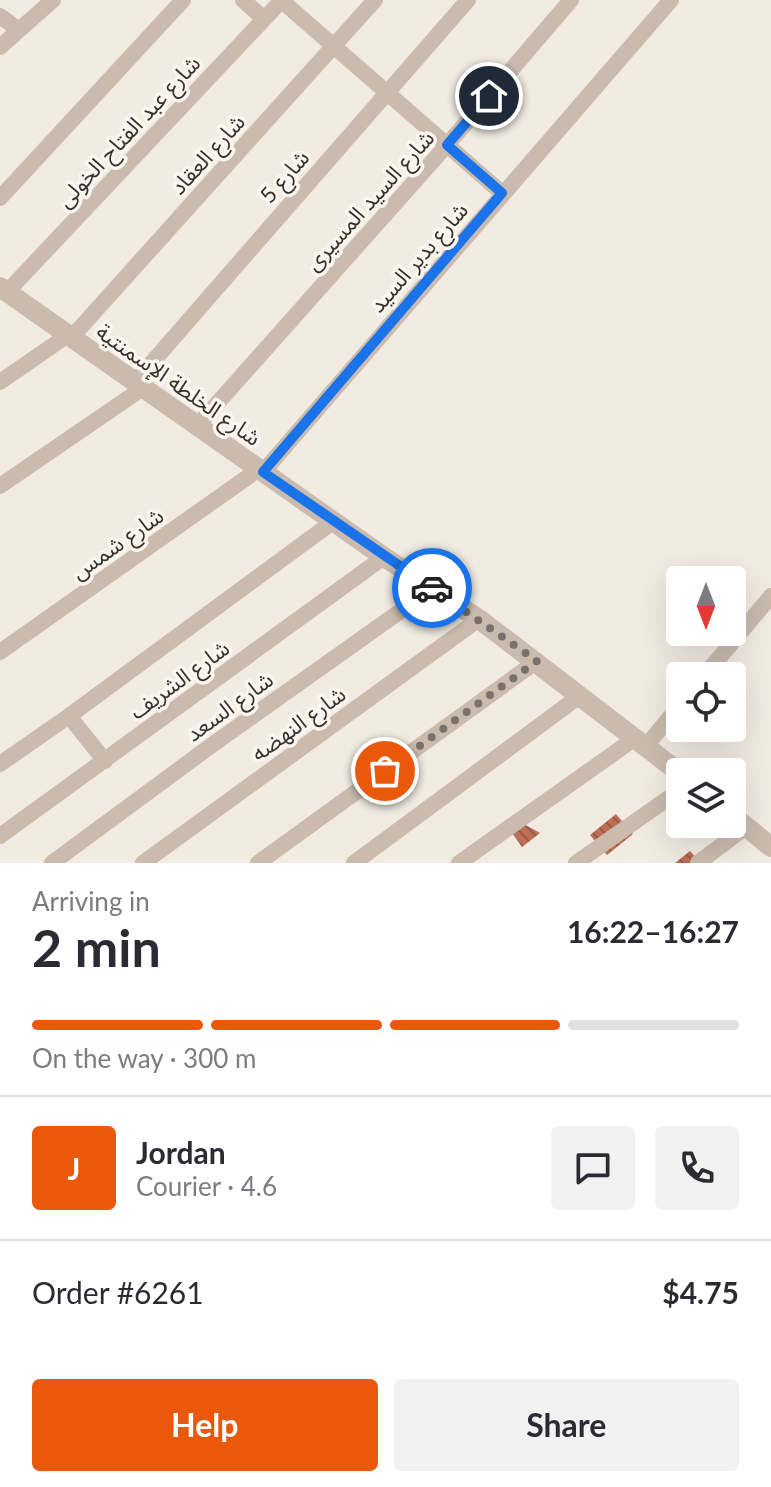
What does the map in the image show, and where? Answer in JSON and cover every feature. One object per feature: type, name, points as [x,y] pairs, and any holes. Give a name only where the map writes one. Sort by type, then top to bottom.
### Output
[{"type":"street","points":[[0,47],[53,0]]},
{"type":"street","points":[[0,198],[183,0]]},
{"type":"street","points":[[243,0],[264,19]]},
{"type":"street","points":[[282,0],[502,193]]},
{"type":"street","name":"شارع عبد الفتاح الخولى","points":[[3,290],[282,0]]},
{"type":"street","name":"شارع العقاد","points":[[0,382],[69,336],[375,0]]},
{"type":"street","name":"شارع 5","points":[[0,486],[139,385],[468,0]]},
{"type":"street","name":"شارع السيد المسيرى","points":[[197,426],[447,145],[571,0]]},
{"type":"street","name":"شارع بدير السيد","points":[[261,470],[671,0]]},
{"type":"street","points":[[0,16],[19,30]]},
{"type":"street","name":"شارع الخلطة الإسمنتية","points":[[3,290],[384,557],[479,619],[666,762]]},
{"type":"street","name":"شارع شمس","points":[[0,652],[261,470]]},
{"type":"street","points":[[0,764],[334,521]]},
{"type":"street","name":"شارع الشريف","points":[[0,836],[384,557]]},
{"type":"street","name":"شارع السعد","points":[[52,863],[433,588]]},
{"type":"street","points":[[716,662],[771,596]]},
{"type":"street","name":"شارع النهضه","points":[[143,863],[479,619]]},
{"type":"street","points":[[258,863],[537,661]]},
{"type":"street","points":[[354,863],[581,695]]},
{"type":"street","points":[[69,716],[105,761]]},
{"type":"street","points":[[459,863],[640,743],[666,718]]},
{"type":"street","points":[[576,863],[666,800]]},
{"type":"street","points":[[746,827],[771,847]]},
{"type":"street","points":[[698,863],[722,838]]},
{"type":"building","points":[[616,814],[633,834],[607,855],[590,835]]},
{"type":"building","points":[[524,824],[540,833],[522,847],[512,833]]},
{"type":"building","points":[[690,851],[697,859],[692,863],[675,863]]},
{"type":"way so far","points":[[385,771],[537,661],[432,588]]},
{"type":"route","points":[[432,588],[263,472],[502,193],[447,145],[489,96]]}]
